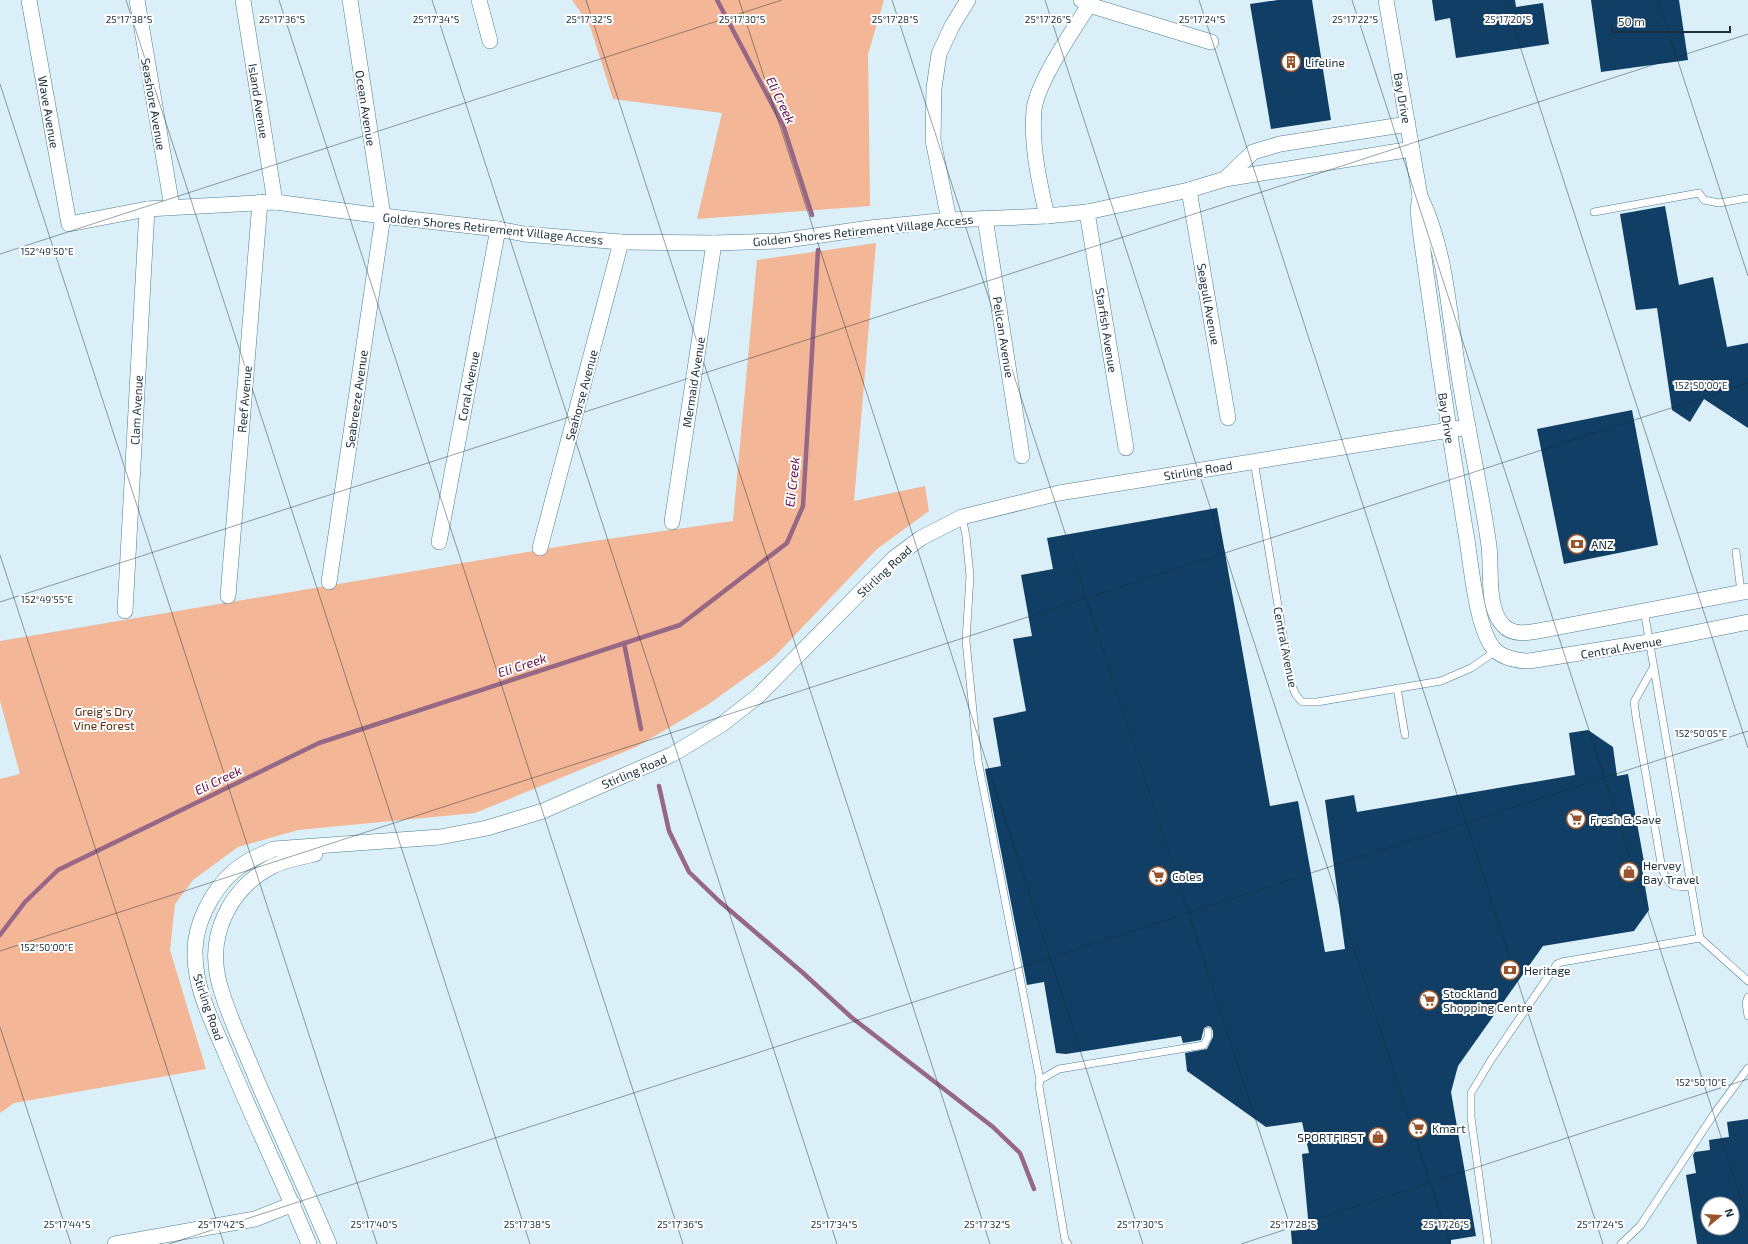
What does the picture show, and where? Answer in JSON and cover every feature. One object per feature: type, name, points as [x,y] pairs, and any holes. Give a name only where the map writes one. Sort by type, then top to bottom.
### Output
[{"type":"street","name":"Wave Avenue","points":[[29,0],[69,224]]},
{"type":"street","name":"Seashore Avenue","points":[[137,0],[172,207]]},
{"type":"street","name":"Island Avenue","points":[[243,0],[268,202]]},
{"type":"street","name":"Ocean Avenue","points":[[350,0],[383,216]]},
{"type":"street","points":[[479,0],[490,40]]},
{"type":"street","points":[[949,220],[933,140],[934,88],[939,54],[952,26],[968,0]]},
{"type":"street","name":"Bay Drive","points":[[1386,0],[1420,196],[1430,216],[1442,259],[1468,427],[1489,548],[1493,605],[1497,617],[1504,627],[1513,632],[1528,632],[1644,610]]},
{"type":"street","points":[[1047,216],[1034,156],[1034,109],[1041,88],[1085,2],[1211,42]]},
{"type":"street","name":"Golden Shores Retirement Village Access","points":[[1225,179],[1253,152],[1280,144],[1408,124]]},
{"type":"street","name":"Golden Shores Retirement Village Access","points":[[69,224],[147,209],[268,202],[498,229],[524,234],[621,242],[714,243],[780,241],[870,228],[949,220],[1047,216],[1087,212],[1189,190],[1225,179],[1412,149]]},
{"type":"street","name":"Seagull Avenue","points":[[1189,190],[1228,418]]},
{"type":"street","name":"Bay Drive","points":[[1420,196],[1418,209],[1420,228],[1449,430],[1479,613],[1487,638]]},
{"type":"street","name":"Reef Avenue","points":[[228,596],[268,202]]},
{"type":"street","name":"Clam Avenue","points":[[125,611],[147,209]]},
{"type":"street","name":"Starfish Avenue","points":[[1087,212],[1126,448]]},
{"type":"street","name":"Seabreeze Avenue","points":[[329,582],[383,216]]},
{"type":"street","name":"Pelican Avenue","points":[[985,218],[1022,456]]},
{"type":"street","name":"Coral Avenue","points":[[439,542],[498,229]]},
{"type":"street","name":"Seahorse Avenue","points":[[540,548],[621,242]]},
{"type":"street","name":"Mermaid Avenue","points":[[672,522],[714,243]]},
{"type":"street","name":"Stirling Road","points":[[309,1244],[293,1204],[248,1106],[205,1004],[196,977],[195,952],[199,927],[208,905],[219,888],[234,871],[252,859],[274,849],[440,837],[488,828],[544,810],[673,754],[721,725],[758,696],[894,558],[921,538],[962,517],[1059,493],[1468,427]]},
{"type":"street","points":[[1644,610],[1744,592]]},
{"type":"street","name":"Central Avenue","points":[[1487,638],[1496,651],[1515,661],[1529,661],[1648,642],[1748,622]]},
{"type":"street","name":"Stirling Road","points":[[329,1244],[257,1081],[224,1001],[217,977],[216,953],[218,935],[223,919],[231,903],[254,877],[273,866],[293,859],[361,843]]},
{"type":"street","points":[[115,1244],[255,1219],[293,1204]]},
{"type":"lane","points":[[1594,212],[1699,193],[1704,200],[1718,203],[1748,198]]},
{"type":"lane","name":"Central Avenue","points":[[1254,461],[1291,684],[1302,702],[1317,702],[1441,681],[1458,675],[1496,651]]},
{"type":"lane","points":[[962,517],[966,536],[970,576],[966,641],[978,761],[1040,1080],[1039,1086],[1065,1240],[1068,1244]]},
{"type":"lane","points":[[1736,552],[1744,592]]},
{"type":"lane","points":[[1644,610],[1648,642],[1700,938],[1748,981]]},
{"type":"lane","points":[[1653,668],[1634,702],[1662,868],[1668,882],[1677,888],[1691,886]]},
{"type":"lane","points":[[1397,688],[1405,735]]},
{"type":"lane","points":[[1488,1244],[1471,1117],[1471,1093],[1491,1060],[1541,986],[1557,964],[1562,962],[1700,938]]},
{"type":"lane","points":[[1748,998],[1746,1003],[1748,1016]]},
{"type":"lane","points":[[1040,1080],[1059,1069],[1204,1045],[1208,1037],[1208,1031]]},
{"type":"lane","points":[[1621,1244],[1640,1226],[1714,1114],[1748,1068]]},
{"type":"green space","points":[[572,0],[884,0],[868,54],[870,206],[697,219],[722,113],[613,99],[590,26]]},
{"type":"green space","name":"Greig's Dry Vine Forest","points":[[876,243],[854,501],[925,486],[929,511],[877,549],[774,657],[706,706],[636,747],[475,813],[298,830],[238,847],[193,880],[175,904],[170,950],[206,1069],[14,1103],[0,1113],[0,779],[20,774],[0,701],[0,641],[587,542],[733,521],[757,260]]},
{"type":"building","name":"Lifeline","points":[[1278,0],[1312,0],[1331,120],[1271,129],[1250,4]]},
{"type":"building","points":[[1432,0],[1515,0],[1516,7],[1543,3],[1549,44],[1456,58],[1450,18],[1435,21]]},
{"type":"building","points":[[1591,0],[1679,0],[1688,60],[1601,72]]},
{"type":"building","points":[[1665,206],[1679,285],[1713,277],[1727,347],[1748,343],[1748,428],[1704,399],[1690,422],[1672,410],[1657,308],[1636,310],[1620,214]]},
{"type":"building","points":[[1632,410],[1658,545],[1564,564],[1537,429]]},
{"type":"building","points":[[1217,508],[1270,806],[1298,801],[1325,952],[1345,949],[1325,800],[1354,795],[1357,812],[1575,775],[1569,733],[1588,730],[1613,747],[1617,776],[1628,774],[1645,867],[1642,868],[1649,910],[1634,931],[1543,946],[1458,1066],[1451,1092],[1476,1236],[1451,1240],[1451,1244],[1292,1244],[1291,1231],[1309,1229],[1302,1154],[1309,1153],[1302,1122],[1266,1127],[1187,1071],[1185,1053],[1207,1049],[1213,1037],[1211,1027],[1208,1026],[1204,1028],[1201,1040],[1183,1043],[1181,1036],[1066,1054],[1056,1053],[1044,982],[1027,985],[985,769],[1001,766],[993,718],[1026,711],[1013,639],[1032,636],[1021,575],[1053,569],[1047,538]]},
{"type":"building","points":[[1748,1119],[1748,1244],[1697,1244],[1686,1175],[1696,1173],[1693,1155],[1695,1152],[1710,1150],[1709,1140],[1729,1137],[1727,1122]]},
{"type":"waterway","name":"Eli Creek","points":[[717,0],[783,125],[812,215]]},
{"type":"waterway","name":"Eli Creek","points":[[0,935],[25,902],[58,870],[319,743],[680,625],[787,543],[803,506],[818,250]]},
{"type":"waterway","points":[[624,643],[641,729]]},
{"type":"waterway","points":[[659,786],[669,831],[689,872],[719,901],[802,972],[851,1017],[993,1127],[1020,1153],[1034,1189]]},
{"type":"place","name":"Lifeline","points":[[1291,62]]},
{"type":"place","name":"ANZ","points":[[1577,544]]},
{"type":"place","name":"Fresh & Save","points":[[1576,819]]},
{"type":"place","name":"Hervey Bay Travel","points":[[1629,872]]},
{"type":"place","name":"Coles","points":[[1158,876]]},
{"type":"place","name":"Heritage","points":[[1510,970]]},
{"type":"place","name":"Stockland Shopping Centre","points":[[1429,1000]]},
{"type":"place","name":"Kmart","points":[[1418,1128]]},
{"type":"place","name":"SPORTFIRST","points":[[1378,1137]]}]
